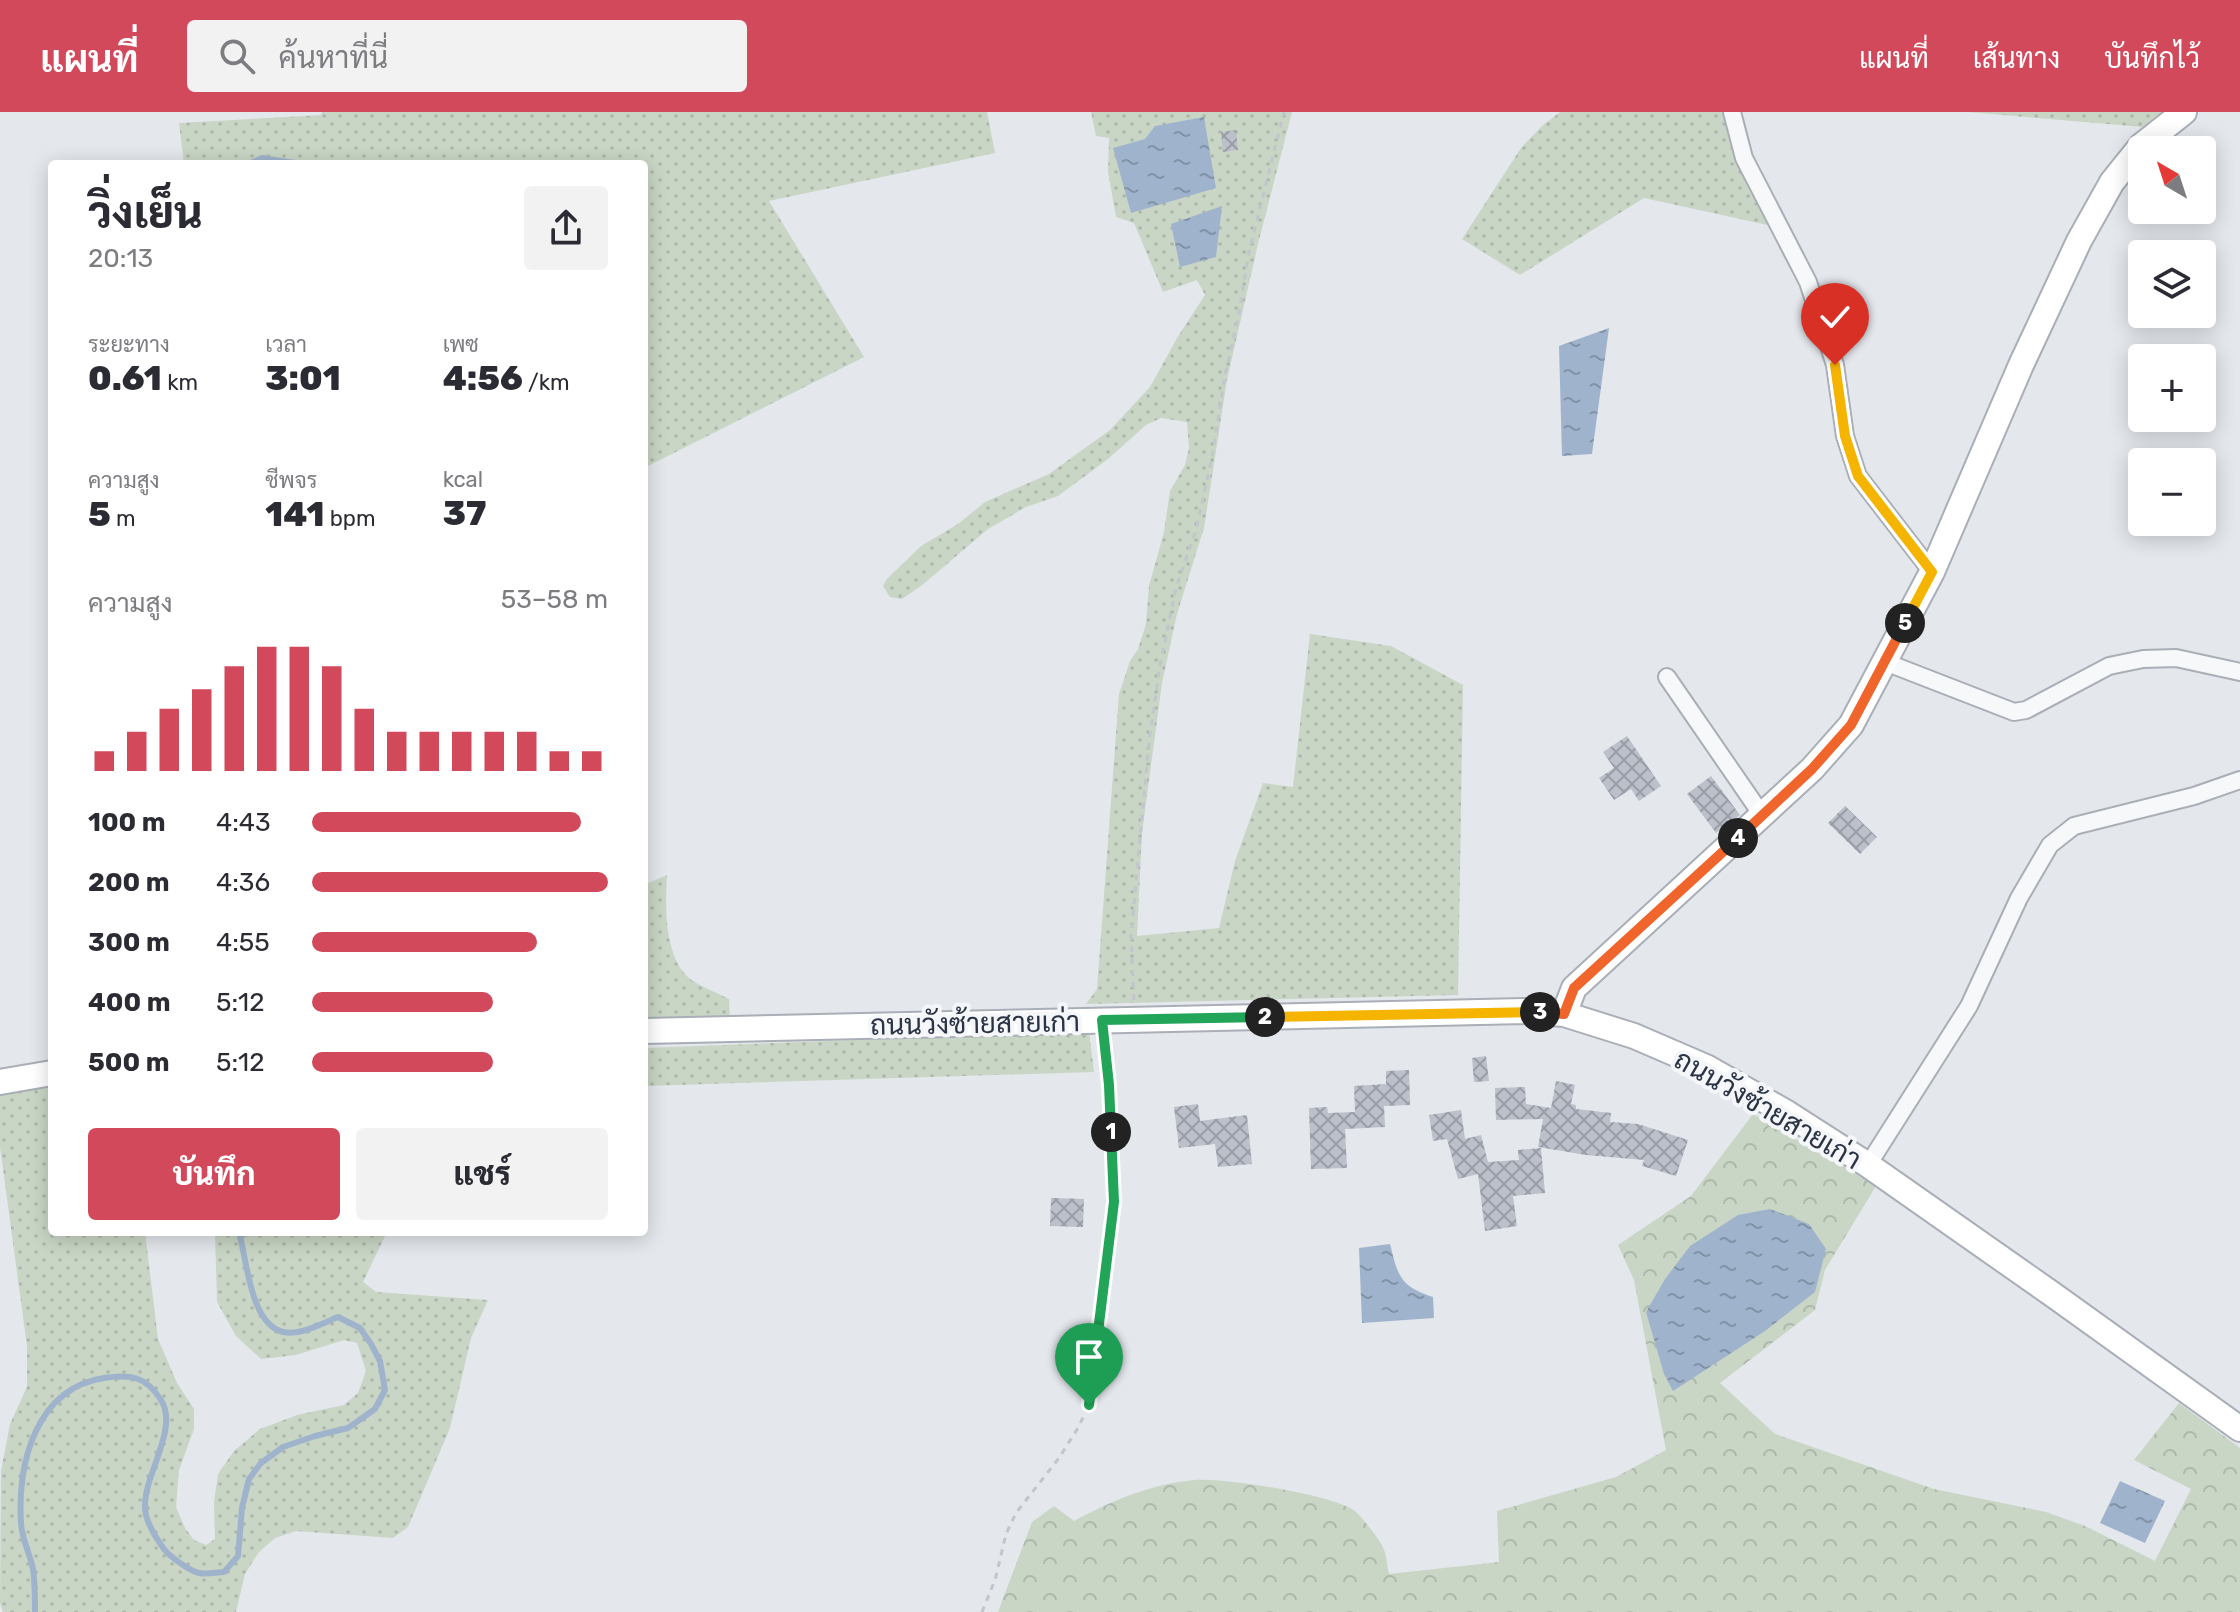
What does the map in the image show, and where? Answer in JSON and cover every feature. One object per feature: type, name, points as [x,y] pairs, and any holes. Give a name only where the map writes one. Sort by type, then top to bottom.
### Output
[{"type":"main road","points":[[1564,1014],[1574,988],[1812,769],[1851,725],[1932,572],[2021,365],[2079,241],[2112,182],[2141,146],[2184,112]]},
{"type":"main road","name":"ถนนวังซ้ายสายเก่า","points":[[648,1031],[1524,1011],[1564,1014],[1634,1036],[1706,1067],[1787,1113],[1868,1165],[2240,1429]]},
{"type":"main road","points":[[0,1082],[48,1074]]},
{"type":"street","points":[[1732,112],[1744,158],[1808,282],[1835,365],[1845,436],[1858,476],[1932,572]]},
{"type":"street","points":[[1885,662],[2014,712],[2026,710],[2109,666],[2143,659],[2176,658],[2240,672]]},
{"type":"street","points":[[1667,677],[1762,815]]},
{"type":"street","points":[[1868,1165],[1969,1006],[2019,898],[2050,845],[2074,826],[2194,796],[2240,780]]},
{"type":"path","points":[[1134,1020],[1131,937],[1149,741],[1160,665],[1176,588],[1196,530],[1248,256],[1284,112]]},
{"type":"path","points":[[982,1612],[995,1580],[1006,1534],[1016,1513],[1059,1458],[1089,1405],[1114,1202],[1109,1085],[1102,1020]]},
{"type":"green space","points":[[322,112],[987,112],[995,153],[769,201],[864,357],[648,466],[648,160],[184,160],[179,123],[321,115]]},
{"type":"green space","points":[[1091,112],[1292,112],[1227,380],[1204,528],[1177,614],[1162,683],[1142,833],[1137,936],[1219,928],[1235,861],[1263,783],[1293,787],[1310,634],[1391,646],[1463,685],[1458,995],[1086,1004],[1097,989],[1119,694],[1146,624],[1149,586],[1164,532],[1170,491],[1185,465],[1189,448],[1187,422],[1161,418],[1146,425],[1108,459],[1058,496],[1026,507],[988,529],[902,599],[890,597],[883,586],[921,546],[958,524],[985,502],[1049,474],[1110,430],[1150,387],[1205,295],[1197,280],[1163,292],[1134,223],[1116,217],[1108,172],[1109,138],[1096,136]]},
{"type":"green space","points":[[1560,112],[1722,112],[1736,159],[1772,226],[1644,198],[1520,275],[1462,239],[1521,148]]},
{"type":"green space","points":[[1968,112],[2162,112],[2142,127]]},
{"type":"green space","points":[[667,875],[666,915],[675,957],[689,978],[729,999],[730,1021],[648,1023],[648,883]]},
{"type":"green space","points":[[1089,1031],[1094,1072],[648,1086],[648,1048]]},
{"type":"green space","points":[[48,1087],[48,1236],[145,1236],[158,1339],[177,1383],[194,1409],[194,1429],[179,1470],[176,1507],[194,1540],[206,1545],[215,1539],[214,1502],[218,1474],[234,1451],[260,1429],[297,1415],[344,1405],[358,1393],[366,1371],[357,1343],[344,1340],[296,1355],[261,1359],[236,1336],[217,1302],[215,1236],[385,1236],[363,1282],[376,1292],[488,1300],[471,1338],[450,1428],[408,1527],[393,1538],[296,1531],[275,1538],[259,1552],[245,1574],[236,1612],[3,1612],[0,1603],[1,1471],[10,1424],[27,1387],[27,1346],[0,1147],[0,1095]]},
{"type":"green space","points":[[1753,1114],[1876,1186],[1825,1270],[1815,1310],[1720,1383],[1775,1434],[1934,1489],[2046,1512],[2085,1526],[2155,1561],[2191,1489],[2134,1460],[2179,1403],[2240,1448],[2240,1612],[998,1612],[1032,1522],[1054,1506],[1074,1521],[1132,1494],[1194,1480],[1277,1488],[1343,1505],[1355,1511],[1380,1541],[1389,1574],[1499,1562],[1497,1511],[1616,1477],[1666,1450],[1634,1280],[1618,1245],[1691,1196]]},
{"type":"water","points":[[1204,117],[1216,188],[1131,213],[1113,148],[1145,139],[1155,126]]},
{"type":"water","points":[[1222,206],[1216,257],[1180,267],[1171,224]]},
{"type":"water","points":[[1609,328],[1592,454],[1562,456],[1559,346]]},
{"type":"water","points":[[1770,1209],[1809,1224],[1826,1249],[1815,1292],[1765,1331],[1673,1391],[1664,1374],[1646,1312],[1665,1279],[1690,1246],[1738,1215]]},
{"type":"water","points":[[1390,1244],[1402,1278],[1413,1288],[1433,1297],[1434,1318],[1362,1323],[1359,1248]]},
{"type":"water","points":[[2120,1481],[2165,1501],[2145,1543],[2100,1523]]},
{"type":"building","points":[[1236,130],[1238,150],[1223,152],[1221,132]]},
{"type":"building","points":[[1627,736],[1661,786],[1639,801],[1631,789],[1614,800],[1599,778],[1614,768],[1603,752]]},
{"type":"building","points":[[1711,776],[1740,815],[1716,833],[1687,794]]},
{"type":"building","points":[[1845,806],[1877,837],[1860,854],[1828,823]]},
{"type":"building","points":[[1486,1056],[1489,1081],[1474,1082],[1472,1058]]},
{"type":"building","points":[[1409,1070],[1410,1105],[1384,1106],[1385,1127],[1345,1129],[1347,1168],[1311,1169],[1309,1108],[1327,1107],[1328,1113],[1355,1112],[1354,1086],[1386,1084],[1386,1071]]},
{"type":"building","points":[[1556,1081],[1575,1085],[1571,1104],[1576,1105],[1576,1109],[1611,1113],[1610,1122],[1638,1124],[1688,1140],[1676,1176],[1642,1166],[1644,1160],[1538,1147],[1543,1119],[1496,1120],[1495,1088],[1525,1087],[1526,1104],[1551,1108]]},
{"type":"building","points":[[1198,1104],[1200,1121],[1247,1115],[1252,1164],[1218,1167],[1215,1144],[1179,1148],[1174,1107]]},
{"type":"building","points":[[1461,1110],[1465,1139],[1481,1135],[1488,1162],[1519,1160],[1518,1150],[1541,1148],[1545,1193],[1513,1196],[1517,1226],[1485,1231],[1478,1174],[1458,1179],[1447,1139],[1433,1141],[1429,1115]]},
{"type":"building","points":[[1051,1198],[1084,1199],[1083,1227],[1050,1226]]},
{"type":"waterway","points":[[258,160],[275,160]]},
{"type":"waterway","points":[[35,1612],[33,1569],[21,1528],[23,1476],[36,1432],[47,1413],[62,1397],[81,1385],[104,1378],[137,1378],[161,1400],[166,1424],[146,1492],[146,1517],[167,1552],[186,1567],[202,1574],[224,1572],[238,1556],[242,1508],[249,1479],[261,1463],[283,1447],[348,1428],[375,1409],[385,1390],[380,1361],[360,1328],[338,1317],[296,1332],[283,1332],[272,1327],[263,1317],[252,1290],[240,1236]]},
{"type":"route","points":[[1089,1405],[1114,1202],[1109,1085],[1102,1020],[1524,1011],[1564,1014],[1574,988],[1812,769],[1851,725],[1932,572],[1858,476],[1845,436],[1835,365]]}]
